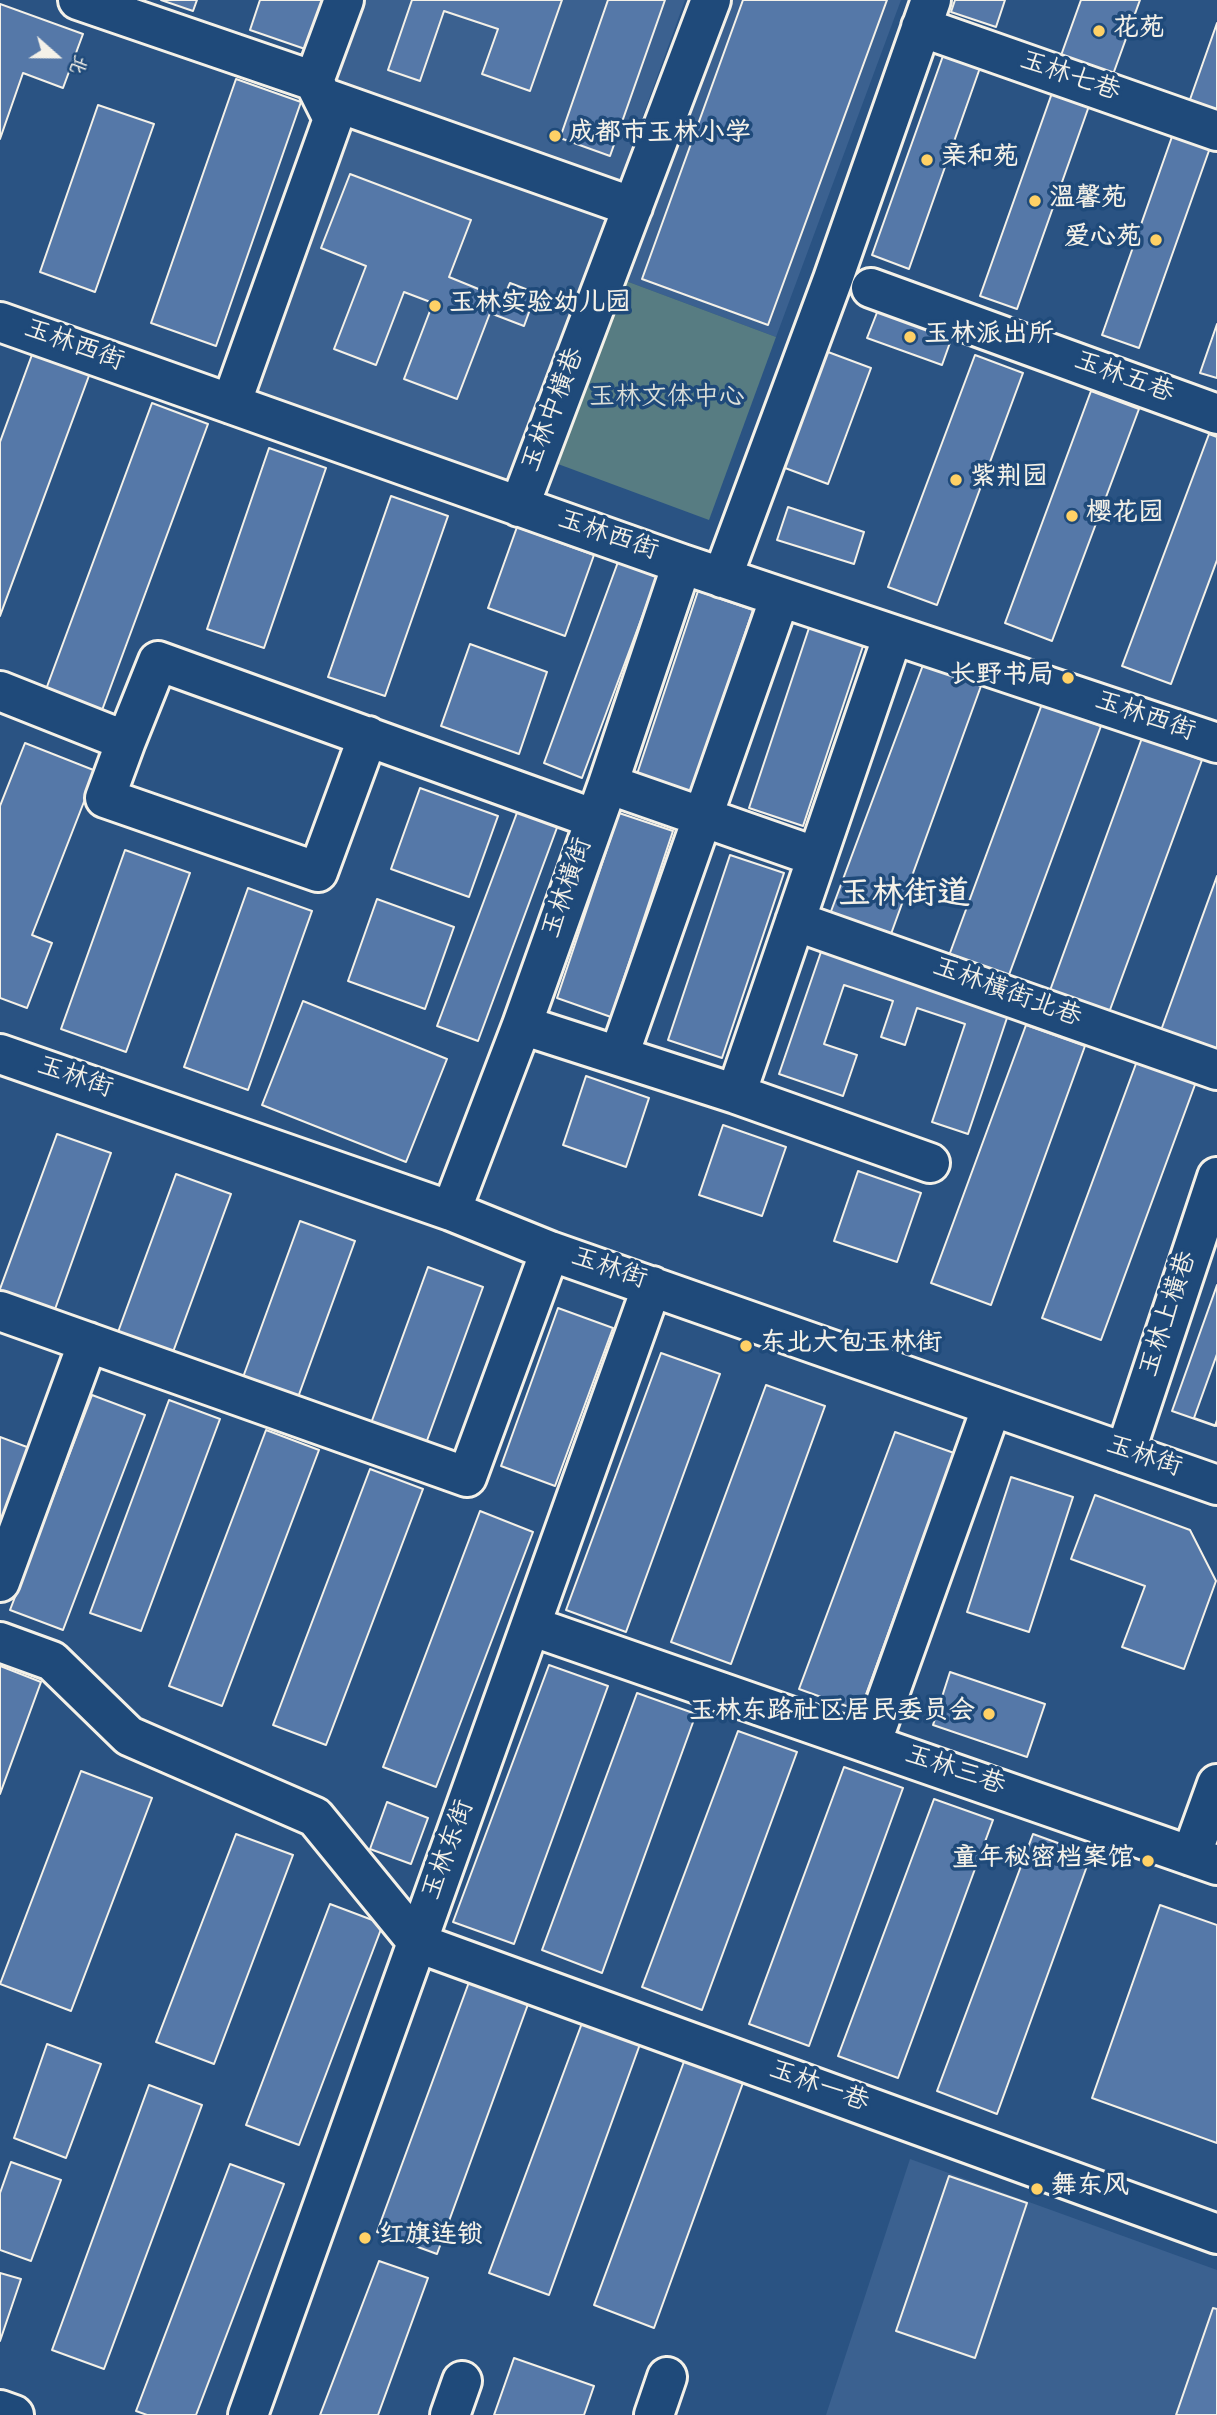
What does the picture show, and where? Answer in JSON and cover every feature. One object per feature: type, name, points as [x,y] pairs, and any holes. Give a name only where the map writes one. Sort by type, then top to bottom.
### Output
[{"type":"street","points":[[78,0],[633,207]]},
{"type":"street","points":[[231,404],[333,119],[318,89],[344,0]]},
{"type":"street","name":"玉林中横巷","points":[[519,507],[711,0]]},
{"type":"street","points":[[722,578],[833,279],[926,14]]},
{"type":"street","name":"玉林七巷","points":[[926,14],[1217,131]]},
{"type":"street","name":"玉林五巷","points":[[870,288],[1217,414]]},
{"type":"street","name":"玉林西街","points":[[0,322],[682,565],[1217,743]]},
{"type":"street","name":"玉林横街","points":[[452,1211],[608,784],[682,565]]},
{"type":"street","points":[[620,1055],[780,597]]},
{"type":"street","points":[[736,1094],[893,635]]},
{"type":"street","points":[[368,736],[318,872],[105,798],[158,661],[368,736],[595,819]]},
{"type":"street","points":[[0,691],[126,741]]},
{"type":"street","points":[[608,784],[817,857]]},
{"type":"street","name":"玉林横街北巷","points":[[795,921],[1217,1070]]},
{"type":"street","points":[[522,1025],[736,1094],[930,1163]]},
{"type":"street","name":"玉林街","points":[[0,1055],[452,1211],[550,1251],[1217,1485]]},
{"type":"street","name":"玉林上横巷","points":[[1125,1453],[1217,1177]]},
{"type":"street","points":[[0,1311],[467,1477],[550,1251]]},
{"type":"street","name":"玉林东街","points":[[248,2415],[652,1286]]},
{"type":"street","points":[[0,1582],[88,1342]]},
{"type":"street","points":[[871,1744],[992,1406]]},
{"type":"street","name":"玉林三巷","points":[[531,1626],[1204,1860]]},
{"type":"street","points":[[0,1642],[52,1661],[129,1737],[316,1817],[418,1943]]},
{"type":"street","points":[[1204,1860],[1217,1784]]},
{"type":"street","name":"玉林一巷","points":[[418,1943],[1217,2234]]},
{"type":"street","points":[[654,2415],[667,2377]]},
{"type":"street","points":[[0,2410],[14,2415]]},
{"type":"shaded area","name":"成都市玉林小学","points":[[364,0],[685,0],[616,190],[334,82]]},
{"type":"shaded area","points":[[730,0],[901,0],[776,337],[626,281]]},
{"type":"shaded area","name":"玉林实验幼儿园","points":[[356,119],[614,212],[514,490],[256,400]]},
{"type":"shaded area","points":[[910,2159],[1217,2270],[1217,2415],[826,2415]]},
{"type":"green space","name":"玉林文体中心","points":[[626,281],[776,337],[709,520],[558,464]]},
{"type":"building","points":[[161,0],[197,0],[193,11]]},
{"type":"building","points":[[260,0],[323,0],[305,49],[250,30]]},
{"type":"building","points":[[412,0],[562,0],[530,91],[482,74],[498,29],[444,11],[420,81],[388,70]]},
{"type":"building","points":[[608,0],[665,0],[610,156],[560,138]]},
{"type":"building","points":[[743,0],[887,0],[768,325],[642,279]]},
{"type":"building","points":[[955,0],[1005,0],[996,27],[951,12]]},
{"type":"building","name":"花苑","points":[[1081,0],[1140,0],[1111,80],[1059,61]]},
{"type":"building","points":[[0,4],[83,34],[63,88],[23,73],[0,139]]},
{"type":"building","points":[[1217,23],[1217,119],[1187,108]]},
{"type":"building","name":"亲和苑","points":[[944,53],[981,65],[909,269],[872,255]]},
{"type":"building","points":[[236,79],[301,102],[216,346],[151,323]]},
{"type":"building","name":"温馨苑","points":[[1052,93],[1089,106],[1017,309],[980,296]]},
{"type":"building","points":[[98,105],[154,124],[95,292],[40,272]]},
{"type":"building","name":"爱心苑","points":[[1174,131],[1211,145],[1139,348],[1102,335]]},
{"type":"building","points":[[350,174],[471,220],[449,277],[503,299],[510,283],[536,293],[524,326],[490,313],[457,399],[404,379],[433,303],[404,292],[376,365],[334,349],[366,266],[321,248]]},
{"type":"building","name":"玉林派出所","points":[[878,310],[952,337],[942,365],[867,338]]},
{"type":"building","points":[[1217,324],[1217,378],[1200,373]]},
{"type":"building","points":[[820,349],[871,368],[828,484],[777,465]]},
{"type":"building","points":[[33,352],[90,373],[0,616],[0,442]]},
{"type":"building","name":"紫荆园","points":[[975,355],[1023,373],[937,605],[888,587]]},
{"type":"building","name":"樱花园","points":[[1091,391],[1139,409],[1052,641],[1005,623]]},
{"type":"building","points":[[152,403],[208,424],[101,713],[45,692]]},
{"type":"building","points":[[1209,434],[1217,437],[1217,560],[1171,684],[1122,666]]},
{"type":"building","points":[[269,448],[326,468],[264,648],[207,629]]},
{"type":"building","points":[[391,496],[448,516],[385,696],[328,677]]},
{"type":"building","points":[[788,507],[864,532],[854,564],[777,540]]},
{"type":"building","points":[[517,527],[594,555],[565,636],[488,608]]},
{"type":"building","points":[[618,562],[657,577],[582,778],[544,763]]},
{"type":"building","points":[[698,591],[753,610],[690,795],[636,777]]},
{"type":"building","points":[[811,622],[865,640],[803,826],[749,808]]},
{"type":"building","points":[[470,644],[547,672],[519,754],[441,726]]},
{"type":"building","points":[[923,665],[981,686],[887,945],[827,922]]},
{"type":"building","points":[[1042,704],[1101,726],[1006,983],[947,961]]},
{"type":"building","points":[[1142,738],[1202,760],[1107,1018],[1048,996]]},
{"type":"building","points":[[25,743],[96,771],[32,935],[52,943],[27,1008],[0,998],[0,806]]},
{"type":"building","points":[[420,788],[498,816],[469,897],[391,869]]},
{"type":"building","points":[[518,810],[558,825],[478,1041],[437,1026]]},
{"type":"building","points":[[619,813],[673,831],[611,1017],[557,998]]},
{"type":"building","points":[[125,850],[190,873],[126,1052],[61,1029]]},
{"type":"building","points":[[730,855],[784,873],[722,1058],[668,1040]]},
{"type":"building","points":[[1217,876],[1217,1054],[1160,1033]]},
{"type":"building","points":[[248,888],[312,911],[248,1090],[184,1067]]},
{"type":"building","points":[[377,899],[454,927],[425,1009],[348,981]]},
{"type":"building","points":[[823,946],[1010,1009],[968,1134],[932,1122],[965,1024],[917,1008],[905,1045],[881,1037],[893,1001],[844,985],[824,1044],[857,1055],[843,1096],[779,1074]]},
{"type":"building","points":[[303,1001],[447,1059],[406,1162],[262,1105]]},
{"type":"building","points":[[1026,1025],[1085,1046],[991,1305],[931,1283]]},
{"type":"building","points":[[1137,1061],[1196,1082],[1101,1340],[1042,1318]]},
{"type":"building","points":[[586,1076],[649,1098],[626,1167],[563,1145]]},
{"type":"building","points":[[723,1125],[786,1147],[762,1216],[699,1195]]},
{"type":"building","points":[[57,1134],[111,1153],[54,1312],[0,1293],[0,1289]]},
{"type":"building","points":[[858,1171],[921,1193],[897,1262],[834,1241]]},
{"type":"building","points":[[176,1174],[231,1194],[173,1352],[118,1332]]},
{"type":"building","points":[[300,1221],[355,1241],[297,1400],[242,1380]]},
{"type":"building","points":[[428,1267],[483,1287],[425,1446],[370,1426]]},
{"type":"building","points":[[1217,1285],[1217,1420],[1215,1426],[1172,1411]]},
{"type":"building","points":[[558,1308],[613,1328],[555,1486],[501,1466]]},
{"type":"building","points":[[661,1353],[720,1374],[626,1632],[566,1610]]},
{"type":"building","points":[[1217,1354],[1217,1426],[1194,1418]]},
{"type":"building","points":[[766,1385],[825,1406],[731,1664],[671,1642]]},
{"type":"building","points":[[92,1395],[145,1415],[63,1630],[10,1610]]},
{"type":"building","points":[[169,1400],[220,1419],[141,1631],[90,1613]]},
{"type":"building","points":[[266,1430],[319,1450],[222,1706],[169,1686]]},
{"type":"building","points":[[895,1432],[954,1453],[860,1711],[799,1689]]},
{"type":"building","points":[[0,1437],[35,1450],[0,1540]]},
{"type":"building","points":[[370,1469],[423,1489],[326,1745],[273,1725]]},
{"type":"building","points":[[1011,1477],[1073,1497],[1029,1632],[967,1612]]},
{"type":"building","points":[[1095,1495],[1190,1530],[1216,1581],[1184,1669],[1122,1647],[1145,1586],[1071,1559]]},
{"type":"building","points":[[480,1511],[533,1532],[436,1787],[383,1767]]},
{"type":"building","points":[[549,1665],[608,1686],[514,1944],[453,1922]]},
{"type":"building","points":[[0,1666],[41,1682],[0,1794]]},
{"type":"building","name":"玉林东路社区居民委员会","points":[[950,1672],[1045,1704],[1027,1757],[933,1725]]},
{"type":"building","points":[[637,1693],[696,1714],[602,1973],[542,1950]]},
{"type":"building","points":[[738,1731],[797,1752],[702,2010],[642,1987]]},
{"type":"building","points":[[844,1767],[903,1788],[809,2046],[749,2024]]},
{"type":"building","points":[[81,1771],[152,1798],[71,2011],[0,1984]]},
{"type":"building","points":[[934,1799],[993,1820],[898,2078],[838,2056]]},
{"type":"building","points":[[387,1802],[428,1818],[411,1864],[370,1849]]},
{"type":"building","points":[[236,1834],[293,1855],[214,2064],[156,2042]]},
{"type":"building","points":[[1033,1834],[1091,1855],[997,2114],[937,2091]]},
{"type":"building","points":[[330,1904],[383,1924],[299,2145],[246,2125]]},
{"type":"building","points":[[1160,1905],[1217,1925],[1217,2143],[1092,2098]]},
{"type":"building","points":[[472,1974],[531,1996],[437,2254],[377,2232]]},
{"type":"building","points":[[585,2015],[643,2036],[549,2295],[489,2273]]},
{"type":"building","points":[[47,2044],[101,2064],[66,2158],[14,2138]]},
{"type":"building","points":[[689,2048],[748,2069],[654,2328],[594,2305]]},
{"type":"building","points":[[149,2085],[202,2105],[104,2369],[52,2350]]},
{"type":"building","points":[[11,2162],[61,2180],[31,2261],[0,2250],[0,2193]]},
{"type":"building","points":[[230,2164],[284,2184],[196,2415],[147,2415],[136,2411]]},
{"type":"building","points":[[949,2176],[1027,2203],[975,2358],[896,2331]]},
{"type":"building","points":[[379,2261],[428,2278],[378,2415],[320,2415]]},
{"type":"building","points":[[0,2273],[21,2279],[0,2341]]},
{"type":"building","points":[[1213,2308],[1217,2309],[1217,2415],[1176,2415]]},
{"type":"building","points":[[514,2358],[594,2386],[584,2415],[494,2415]]},
{"type":"place","name":"花苑","points":[[1099,31]]},
{"type":"place","name":"成都市玉林小学","points":[[555,136]]},
{"type":"place","name":"亲和苑","points":[[927,160]]},
{"type":"place","name":"温馨苑","points":[[1035,201]]},
{"type":"place","name":"爱心苑","points":[[1156,240]]},
{"type":"place","name":"玉林实验幼儿园","points":[[435,306]]},
{"type":"place","name":"玉林派出所","points":[[910,337]]},
{"type":"place","name":"紫荆园","points":[[956,480]]},
{"type":"place","name":"樱花园","points":[[1072,516]]},
{"type":"place","name":"长野书局","points":[[1068,678]]},
{"type":"place","name":"东北大包玉林街","points":[[746,1346]]},
{"type":"place","name":"玉林东路社区居民委员会","points":[[989,1714]]},
{"type":"place","name":"童年秘密档案馆","points":[[1148,1861]]},
{"type":"place","name":"舞东风","points":[[1037,2189]]},
{"type":"place","name":"红旗连锁","points":[[365,2238]]},
{"type":"district","name":"玉林街道","points":[[904,898]]}]
